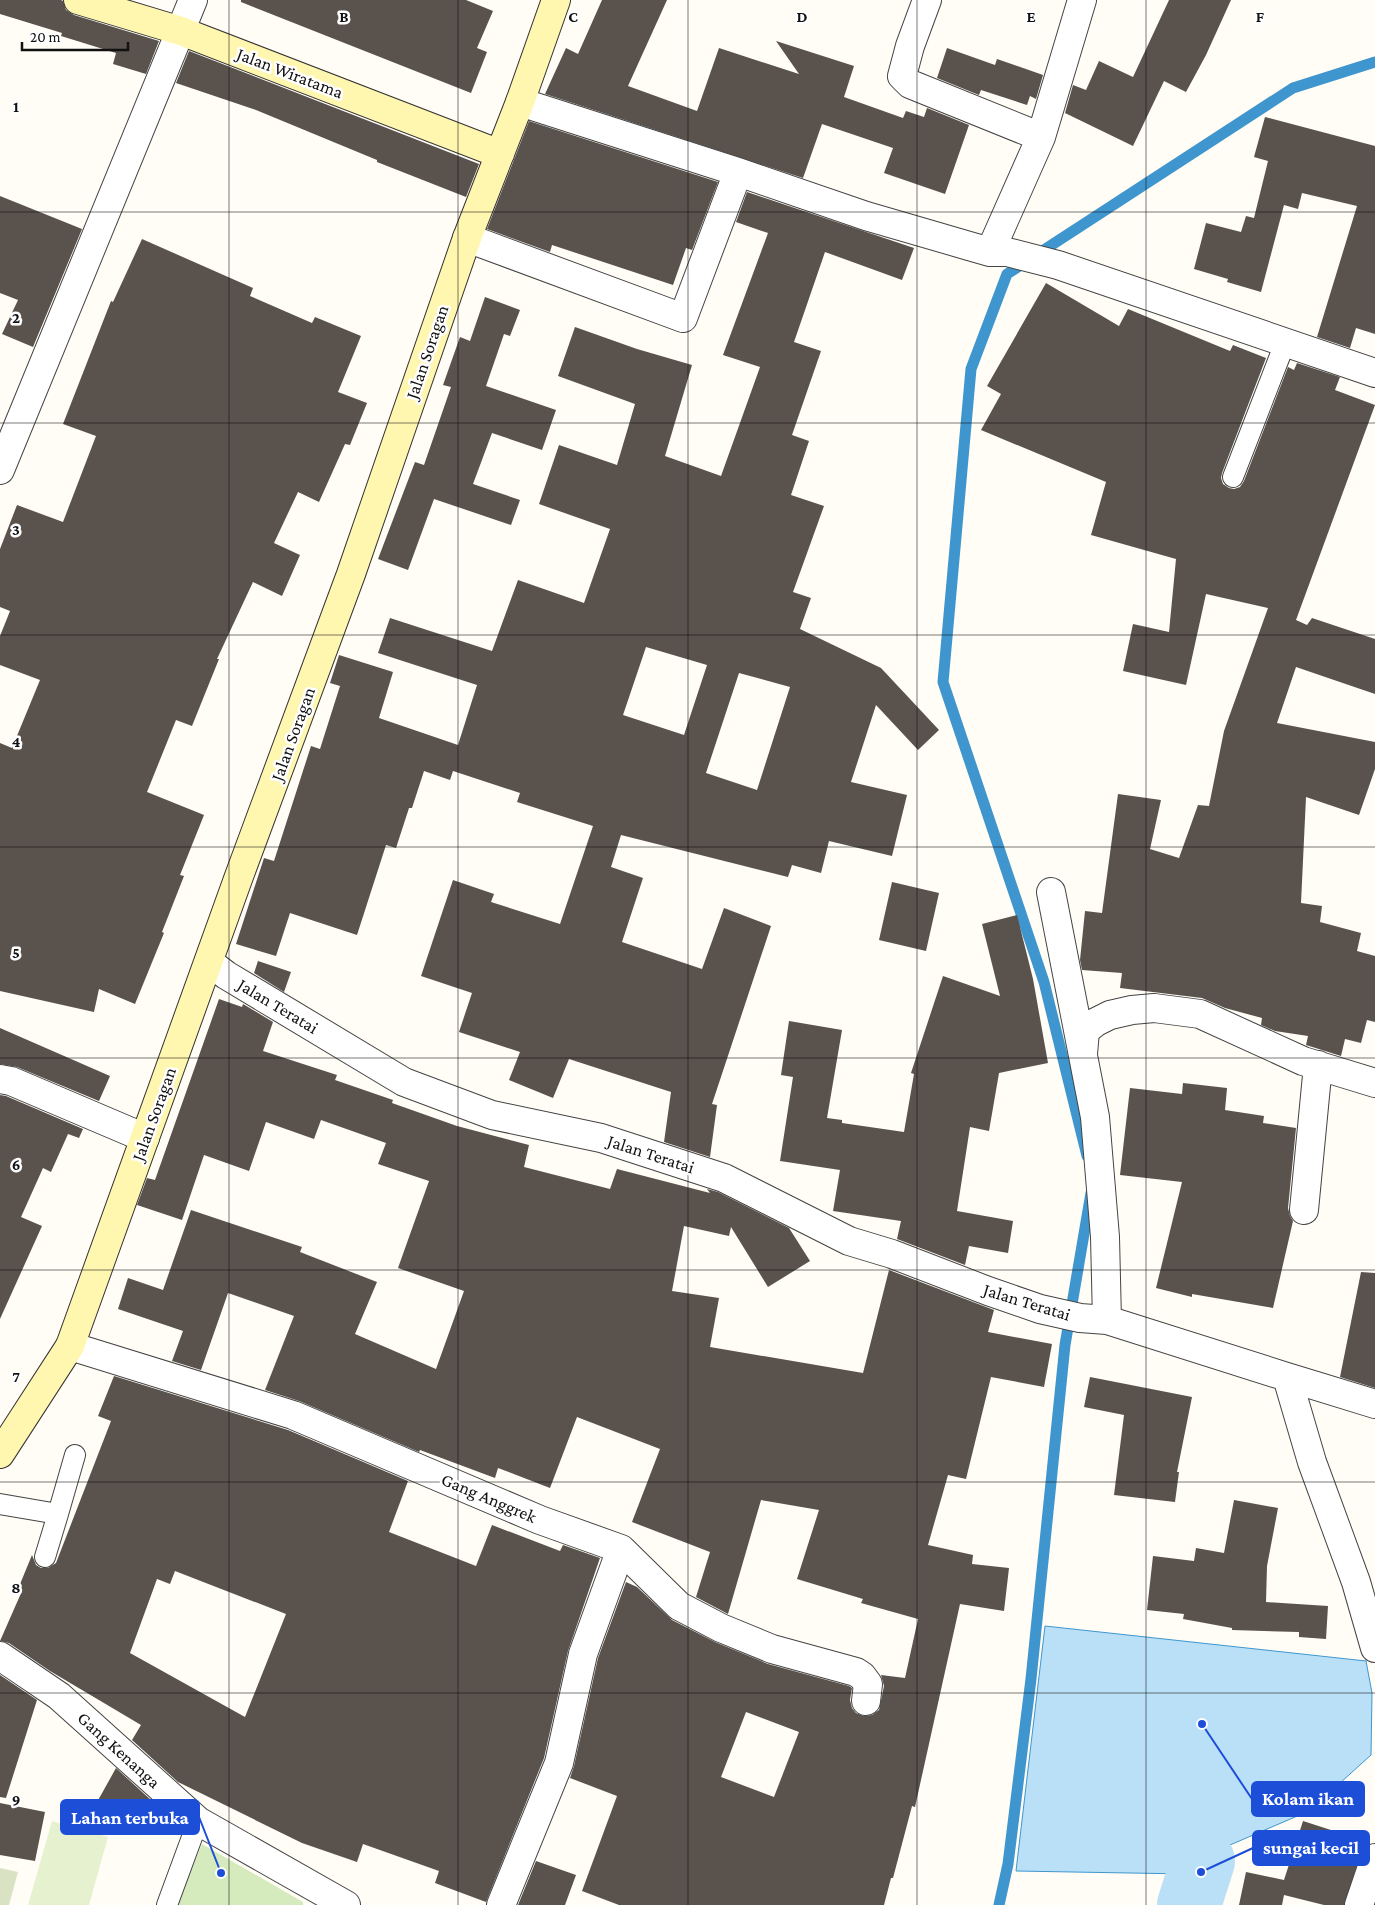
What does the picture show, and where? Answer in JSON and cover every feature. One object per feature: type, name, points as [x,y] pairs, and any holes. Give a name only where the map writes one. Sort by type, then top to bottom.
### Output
[{"type":"street","name":"Jalan Wiratama","points":[[78,0],[181,31],[500,154]]},
{"type":"street","points":[[0,470],[193,0]]},
{"type":"street","name":"Jalan Soragan","points":[[0,1454],[70,1346],[208,962],[351,574],[468,238],[520,102],[556,0]]},
{"type":"street","points":[[927,0],[910,46],[902,76],[910,84],[1041,137]]},
{"type":"street","points":[[999,252],[1041,137],[1082,0]]},
{"type":"street","points":[[520,102],[738,172],[866,216],[999,252],[1058,265],[1375,373]]},
{"type":"street","points":[[468,238],[683,318],[738,172]]},
{"type":"street","points":[[1051,892],[1092,1098],[1104,1237],[1107,1320]]},
{"type":"street","name":"Jalan Teratai","points":[[208,962],[226,975],[404,1082],[492,1115],[601,1138],[724,1178],[849,1241],[892,1254],[988,1292],[1040,1309],[1080,1318],[1107,1320],[1287,1378],[1375,1404]]},
{"type":"street","points":[[1083,1056],[1085,1030],[1096,1022],[1110,1015],[1154,1008],[1200,1014],[1303,1061],[1375,1083]]},
{"type":"street","points":[[1304,1210],[1318,1065]]},
{"type":"street","points":[[0,1079],[11,1081],[145,1138]]},
{"type":"street","name":"Gang Anggrek","points":[[70,1346],[293,1416],[540,1520],[621,1549],[679,1606],[721,1628],[772,1649],[856,1672],[868,1684],[866,1701]]},
{"type":"street","points":[[1287,1378],[1312,1462],[1356,1582],[1375,1648]]},
{"type":"street","points":[[501,1905],[559,1763],[583,1654],[621,1549]]},
{"type":"street","name":"Gang Kenanga","points":[[0,1656],[59,1696],[198,1821],[344,1905]]},
{"type":"street","points":[[1359,1905],[1375,1858]]},
{"type":"lane","points":[[1234,477],[1285,343]]},
{"type":"lane","points":[[45,1557],[75,1455]]},
{"type":"lane","points":[[0,1504],[58,1514]]},
{"type":"lane","points":[[167,1905],[198,1821]]},
{"type":"green space","points":[[52,1821],[108,1837],[89,1905],[28,1905]]},
{"type":"green space","points":[[202,1844],[303,1902],[303,1905],[176,1905]]},
{"type":"green space","points":[[0,1868],[18,1872],[9,1905],[0,1905]]},
{"type":"water","points":[[1045,1626],[1366,1661],[1372,1693],[1371,1755],[1309,1811],[1216,1851],[1187,1874],[1016,1871]]},
{"type":"building","points":[[0,0],[61,0],[66,10],[74,15],[159,41],[146,74],[113,64],[116,53],[61,36],[62,33],[0,14]]},
{"type":"building","points":[[241,0],[466,0],[493,11],[477,48],[487,52],[471,93],[241,2]]},
{"type":"building","points":[[602,0],[667,0],[628,86],[697,111],[719,48],[799,74],[776,41],[854,66],[844,97],[903,118],[906,111],[924,117],[927,108],[969,125],[945,194],[884,173],[893,148],[822,124],[803,178],[545,94],[566,48],[578,54]]},
{"type":"building","points":[[1169,0],[1231,0],[1206,55],[1186,92],[1164,81],[1133,146],[1065,113],[1073,85],[1086,90],[1099,61],[1133,77]]},
{"type":"building","points":[[947,48],[995,65],[997,59],[1043,75],[1036,99],[1030,96],[1027,105],[981,90],[979,95],[937,78]]},
{"type":"building","points":[[189,51],[479,164],[466,197],[377,162],[377,160],[256,110],[176,83]]},
{"type":"building","points":[[1265,117],[1375,146],[1375,334],[1356,328],[1350,348],[1317,337],[1357,206],[1302,193],[1298,209],[1284,205],[1261,292],[1227,282],[1228,279],[1194,269],[1206,223],[1241,232],[1246,216],[1254,218],[1268,161],[1254,157]]},
{"type":"building","points":[[529,121],[718,182],[692,250],[686,248],[673,285],[552,245],[550,252],[487,229]]},
{"type":"building","points":[[747,192],[914,248],[902,280],[825,252],[794,342],[821,351],[792,435],[809,441],[791,495],[824,506],[793,592],[811,598],[800,629],[881,668],[939,730],[918,750],[876,705],[851,782],[907,795],[892,856],[829,841],[821,873],[792,865],[788,877],[621,835],[611,867],[643,878],[622,942],[702,969],[724,908],[771,926],[712,1104],[717,1105],[710,1157],[664,1142],[671,1092],[569,1059],[553,1098],[509,1080],[520,1052],[459,1032],[472,993],[421,976],[453,880],[494,894],[491,902],[560,924],[593,826],[517,802],[520,793],[453,771],[450,780],[424,771],[396,848],[386,845],[357,935],[290,913],[276,956],[236,944],[264,858],[274,861],[311,746],[320,749],[340,686],[330,683],[339,655],[393,672],[379,718],[458,745],[477,685],[378,653],[390,618],[492,651],[518,580],[584,603],[610,529],[539,504],[559,445],[617,465],[635,404],[558,376],[575,327],[637,349],[692,365],[665,456],[721,476],[760,367],[723,355],[768,233],[736,222]],"holes":[[[646,647],[707,665],[684,735],[623,715]],[[739,673],[790,687],[757,790],[706,773]]]},
{"type":"building","points":[[0,196],[82,229],[33,347],[2,334],[18,300],[0,293]]},
{"type":"building","points":[[142,239],[253,288],[250,296],[312,323],[315,317],[361,336],[338,392],[367,403],[350,445],[345,444],[319,502],[298,492],[274,543],[300,555],[282,596],[253,582],[217,659],[219,659],[192,726],[176,720],[147,792],[204,815],[180,875],[184,876],[162,932],[164,933],[135,1004],[99,989],[94,1012],[0,991],[0,743],[12,748],[40,680],[0,665],[0,636],[10,611],[0,607],[0,549],[17,505],[63,522],[96,436],[63,424],[111,301],[113,302]]},
{"type":"building","points":[[1046,283],[1119,326],[1128,309],[1230,351],[1233,345],[1266,358],[1222,473],[1223,484],[1229,488],[1240,487],[1244,481],[1288,367],[1294,370],[1297,363],[1340,377],[1335,390],[1375,405],[1296,620],[1307,625],[1312,618],[1375,639],[1375,694],[1296,667],[1277,723],[1375,742],[1375,769],[1359,815],[1306,797],[1301,903],[1322,906],[1320,922],[1361,933],[1357,951],[1375,956],[1375,1022],[1367,1020],[1361,1043],[1345,1039],[1341,1056],[1306,1045],[1308,1036],[1275,1031],[1261,1025],[1262,1018],[1225,1008],[1202,998],[1120,988],[1122,973],[1082,970],[1080,960],[1085,911],[1102,913],[1118,794],[1161,800],[1150,849],[1179,858],[1198,805],[1209,806],[1224,731],[1268,608],[1206,594],[1186,685],[1123,671],[1133,624],[1169,632],[1176,559],[1091,535],[1106,482],[981,430],[1001,394],[987,386]]},
{"type":"building","points":[[485,297],[520,310],[510,336],[504,334],[486,386],[556,410],[542,450],[492,433],[473,484],[520,500],[511,525],[434,499],[408,570],[378,559],[415,462],[424,465],[451,387],[443,385],[460,337],[470,341]]},
{"type":"building","points":[[892,882],[939,893],[926,951],[879,940]]},
{"type":"building","points":[[1017,915],[1033,979],[1048,1063],[999,1073],[989,1131],[970,1127],[957,1211],[1013,1221],[1008,1253],[969,1246],[965,1265],[897,1239],[901,1221],[833,1211],[840,1170],[780,1161],[793,1077],[781,1075],[789,1021],[842,1030],[827,1118],[842,1120],[842,1123],[904,1132],[914,1074],[911,1073],[943,976],[1000,996],[982,924]]},
{"type":"building","points":[[258,961],[291,972],[284,992],[254,973]]},
{"type":"building","points":[[219,999],[242,1007],[243,1004],[273,1022],[263,1051],[337,1075],[335,1080],[393,1100],[392,1103],[457,1126],[529,1145],[524,1167],[610,1189],[617,1169],[710,1193],[707,1189],[718,1192],[789,1228],[810,1261],[768,1287],[731,1227],[729,1236],[684,1226],[672,1291],[719,1298],[710,1347],[863,1373],[889,1270],[994,1310],[988,1332],[1052,1344],[1044,1387],[991,1377],[966,1479],[948,1475],[928,1545],[973,1555],[972,1564],[1009,1568],[1004,1611],[960,1604],[915,1807],[912,1806],[884,1905],[619,1905],[582,1891],[617,1796],[570,1778],[598,1658],[626,1582],[637,1587],[672,1620],[715,1642],[768,1664],[849,1686],[852,1688],[850,1700],[852,1708],[856,1713],[864,1716],[872,1715],[879,1710],[884,1686],[881,1675],[905,1678],[918,1619],[861,1603],[863,1599],[797,1579],[819,1510],[761,1500],[728,1614],[696,1597],[710,1552],[632,1522],[660,1449],[577,1417],[550,1488],[498,1468],[495,1478],[420,1450],[419,1452],[299,1401],[265,1390],[294,1316],[228,1293],[201,1370],[172,1361],[183,1331],[118,1309],[128,1278],[163,1290],[191,1210],[302,1247],[300,1252],[377,1282],[355,1334],[436,1369],[464,1291],[398,1268],[429,1181],[378,1164],[386,1143],[321,1120],[314,1139],[266,1122],[249,1171],[204,1155],[182,1220],[137,1205],[147,1178],[155,1180]],"holes":[[[746,1712],[799,1732],[774,1797],[721,1777]]]},
{"type":"building","points":[[0,1028],[110,1076],[99,1101],[17,1067],[0,1064]]},
{"type":"building","points":[[1183,1083],[1227,1088],[1225,1110],[1264,1116],[1263,1123],[1296,1128],[1288,1208],[1293,1221],[1273,1308],[1192,1294],[1192,1297],[1156,1288],[1182,1182],[1120,1175],[1130,1088],[1182,1094]]},
{"type":"building","points":[[0,1095],[83,1129],[79,1138],[68,1134],[51,1172],[43,1168],[21,1217],[42,1226],[0,1319]]},
{"type":"building","points":[[1361,1272],[1375,1273],[1375,1388],[1340,1377]]},
{"type":"building","points":[[114,1376],[288,1430],[408,1481],[389,1532],[476,1566],[492,1525],[560,1551],[563,1545],[600,1558],[568,1651],[544,1758],[486,1902],[435,1883],[439,1871],[363,1844],[357,1862],[302,1843],[178,1782],[132,1740],[141,1725],[50,1671],[9,1643],[0,1641],[22,1591],[18,1589],[32,1555],[36,1565],[41,1568],[48,1568],[56,1563],[111,1421],[98,1416]],"holes":[[[175,1571],[286,1614],[245,1717],[130,1653],[157,1579],[170,1584]]]},
{"type":"building","points":[[1090,1377],[1192,1397],[1177,1472],[1179,1472],[1175,1502],[1114,1495],[1124,1415],[1084,1407]]},
{"type":"building","points":[[1234,1500],[1278,1508],[1267,1566],[1266,1602],[1328,1606],[1326,1639],[1299,1637],[1299,1632],[1232,1630],[1232,1628],[1183,1619],[1184,1614],[1147,1610],[1153,1556],[1194,1561],[1196,1548],[1224,1553]]},
{"type":"building","points":[[0,1675],[37,1700],[6,1798],[0,1797]]},
{"type":"building","points":[[116,1768],[164,1812],[155,1832],[96,1804]]},
{"type":"building","points":[[0,1803],[45,1812],[35,1861],[0,1855]]},
{"type":"building","points":[[1303,1821],[1365,1841],[1344,1905],[1324,1905],[1284,1895],[1282,1905],[1239,1905],[1246,1872],[1284,1880]]},
{"type":"building","points":[[536,1861],[576,1875],[565,1905],[518,1905]]},
{"type":"waterway","points":[[1087,1156],[1044,982],[943,682],[971,369],[1007,274],[1293,88],[1375,62]]},
{"type":"waterway","points":[[999,1905],[1008,1864],[1031,1679],[1065,1345],[1091,1193]]},
{"type":"waterway","points":[[1189,1905],[1203,1861]]},
{"type":"place","name":"Kolam ikan","points":[[1202,1724]]},
{"type":"place","name":"sungai kecil","points":[[1201,1872]]},
{"type":"place","name":"Lahan terbuka","points":[[221,1873]]}]
